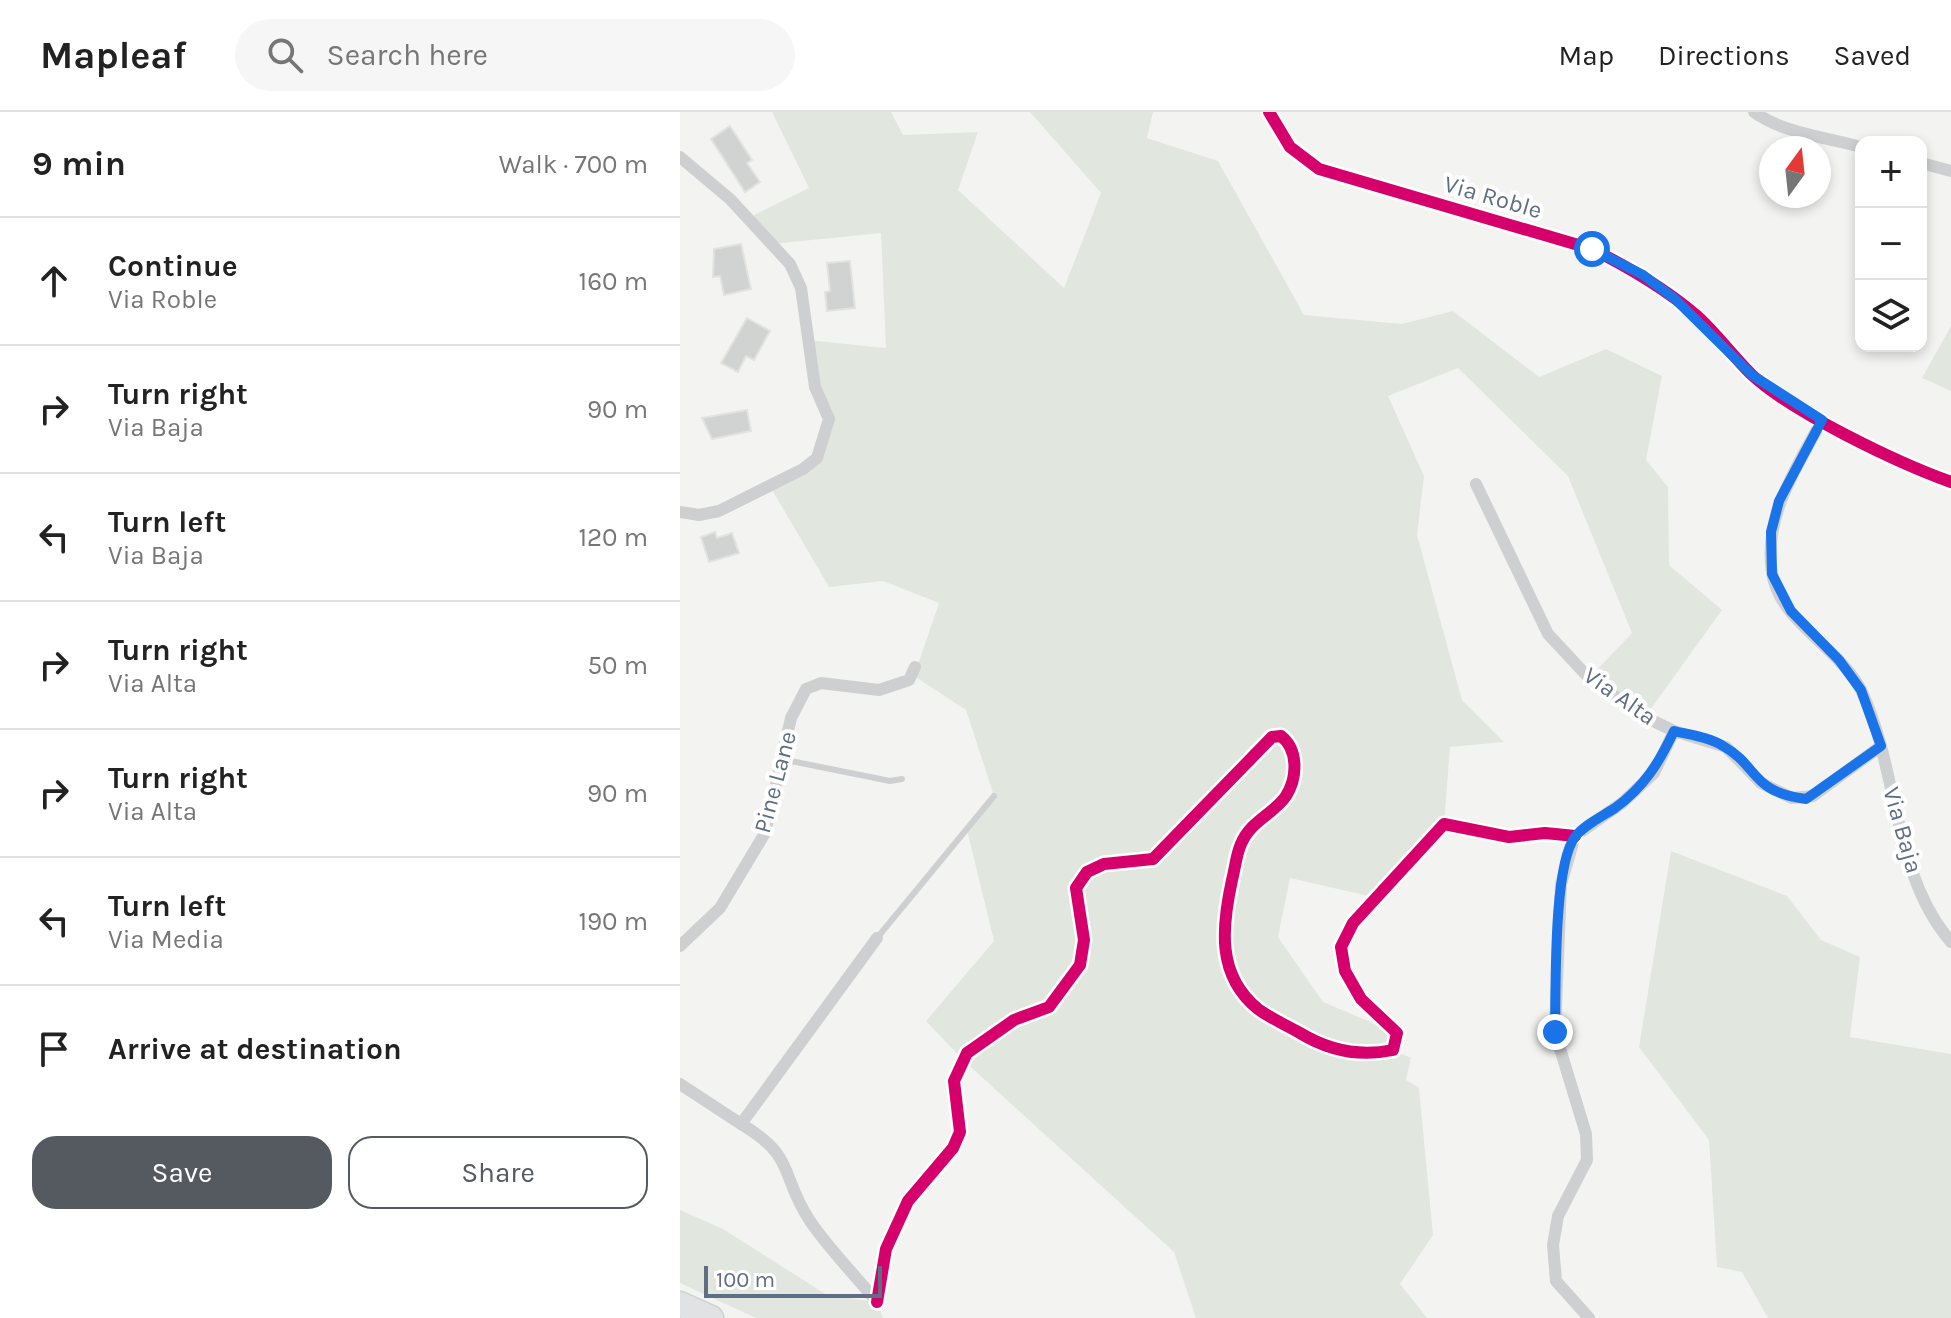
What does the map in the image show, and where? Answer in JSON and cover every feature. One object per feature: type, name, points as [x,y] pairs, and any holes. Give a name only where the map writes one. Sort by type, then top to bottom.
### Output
[{"type":"highway","points":[[680,1304],[711,1318]]},
{"type":"street","name":"Via Roble","points":[[1269,112],[1290,147],[1319,169],[1592,249],[1643,275],[1697,316],[1752,375],[1822,420],[1951,482]]},
{"type":"street","points":[[1754,112],[1767,121],[1803,133],[1855,146]]},
{"type":"street","points":[[680,157],[730,199],[790,264],[801,288],[815,387],[829,419],[817,458],[803,469],[719,511],[699,515],[680,512]]},
{"type":"street","points":[[1927,165],[1951,171]]},
{"type":"street","name":"Via Baja","points":[[1822,420],[1779,501],[1771,532],[1772,574],[1791,611],[1839,660],[1861,690],[1881,746],[1890,793],[1925,903],[1951,942]]},
{"type":"street","name":"Via Alta","points":[[1476,484],[1548,634],[1589,678],[1645,717],[1674,731],[1726,747],[1761,783],[1778,794],[1806,799],[1881,746]]},
{"type":"street","name":"Pine Lane","points":[[680,946],[720,908],[765,833],[791,718],[806,689],[821,683],[879,690],[909,680],[915,667]]},
{"type":"street","points":[[1589,1318],[1556,1281],[1553,1245],[1558,1216],[1587,1160],[1586,1134],[1555,1032],[1561,884],[1575,836],[1622,803],[1654,773],[1674,731]]},
{"type":"street","points":[[680,1084],[770,1141],[785,1161],[797,1197],[811,1222],[877,1302],[886,1249],[908,1201],[953,1148],[960,1132],[954,1081],[967,1053],[1014,1020],[1049,1007],[1080,965],[1084,940],[1076,888],[1087,872],[1104,864],[1153,859],[1272,737],[1281,736],[1292,744],[1295,760],[1286,796],[1258,819],[1241,844],[1226,910],[1223,953],[1235,981],[1257,1008],[1311,1040],[1342,1051],[1376,1054],[1393,1050],[1397,1033],[1361,999],[1345,971],[1341,947],[1353,923],[1444,824],[1509,837],[1545,833],[1575,836]]},
{"type":"street","points":[[741,1124],[877,938]]},
{"type":"lane","points":[[781,759],[890,781],[902,779]]},
{"type":"lane","points":[[877,938],[994,796]]},
{"type":"shaded area","points":[[772,112],[891,112],[903,135],[978,132],[958,190],[1064,288],[1101,193],[1030,112],[1153,112],[1147,138],[1218,161],[1304,315],[1402,324],[1453,311],[1539,377],[1606,349],[1662,376],[1646,460],[1668,487],[1669,565],[1722,610],[1645,717],[1589,678],[1632,633],[1568,476],[1458,368],[1388,396],[1424,476],[1417,535],[1462,700],[1504,742],[1450,747],[1444,824],[1377,898],[1290,878],[1278,937],[1323,1002],[1397,1033],[1393,1050],[1411,1058],[1406,1080],[1419,1088],[1433,1235],[1400,1284],[1427,1318],[1196,1318],[1174,1252],[963,1060],[926,1021],[994,941],[967,830],[994,796],[966,710],[914,676],[939,603],[883,581],[829,587],[771,488],[817,458],[829,419],[807,340],[886,348],[881,233],[772,244],[748,218],[809,188]]},
{"type":"shaded area","points":[[1951,326],[1951,391],[1922,378]]},
{"type":"shaded area","points":[[1671,851],[1787,896],[1821,940],[1860,957],[1850,1037],[1951,1054],[1951,1318],[1768,1318],[1742,1272],[1717,1267],[1709,1140],[1639,1047]]},
{"type":"shaded area","points":[[680,1210],[723,1229],[827,1295],[877,1302],[883,1318],[756,1318],[680,1283]]},
{"type":"building","points":[[730,126],[752,160],[747,163],[760,182],[745,192],[711,139]]},
{"type":"building","points":[[741,244],[751,289],[724,295],[720,276],[713,277],[714,249]]},
{"type":"building","points":[[850,261],[855,308],[827,311],[825,292],[830,291],[827,263]]},
{"type":"building","points":[[747,318],[770,331],[754,360],[746,356],[738,372],[721,363]]},
{"type":"building","points":[[747,410],[751,431],[712,439],[702,418]]},
{"type":"building","points":[[715,532],[717,538],[732,533],[739,553],[709,562],[701,537]]},
{"type":"cycle path","points":[[1269,112],[1290,147],[1319,169],[1592,249],[1620,264],[1659,287],[1696,315],[1769,389],[1818,420],[1951,482]]},
{"type":"cycle path","points":[[877,1302],[886,1249],[908,1201],[953,1148],[960,1132],[954,1081],[967,1053],[1014,1020],[1049,1007],[1080,965],[1084,940],[1076,888],[1087,872],[1104,864],[1153,859],[1272,737],[1281,736],[1291,748],[1293,780],[1286,796],[1256,823],[1239,848],[1226,915],[1229,965],[1244,996],[1258,1009],[1333,1048],[1368,1053],[1393,1050],[1397,1033],[1361,999],[1345,971],[1341,947],[1353,923],[1444,824],[1509,837],[1545,833],[1575,836]]},
{"type":"route","points":[[1555,1032],[1561,884],[1567,855],[1575,836],[1622,803],[1654,773],[1674,731],[1726,747],[1761,783],[1778,794],[1792,798],[1813,796],[1881,746],[1861,690],[1839,660],[1791,611],[1772,574],[1771,532],[1779,501],[1822,420],[1752,375],[1697,316],[1643,275],[1592,249]]}]
